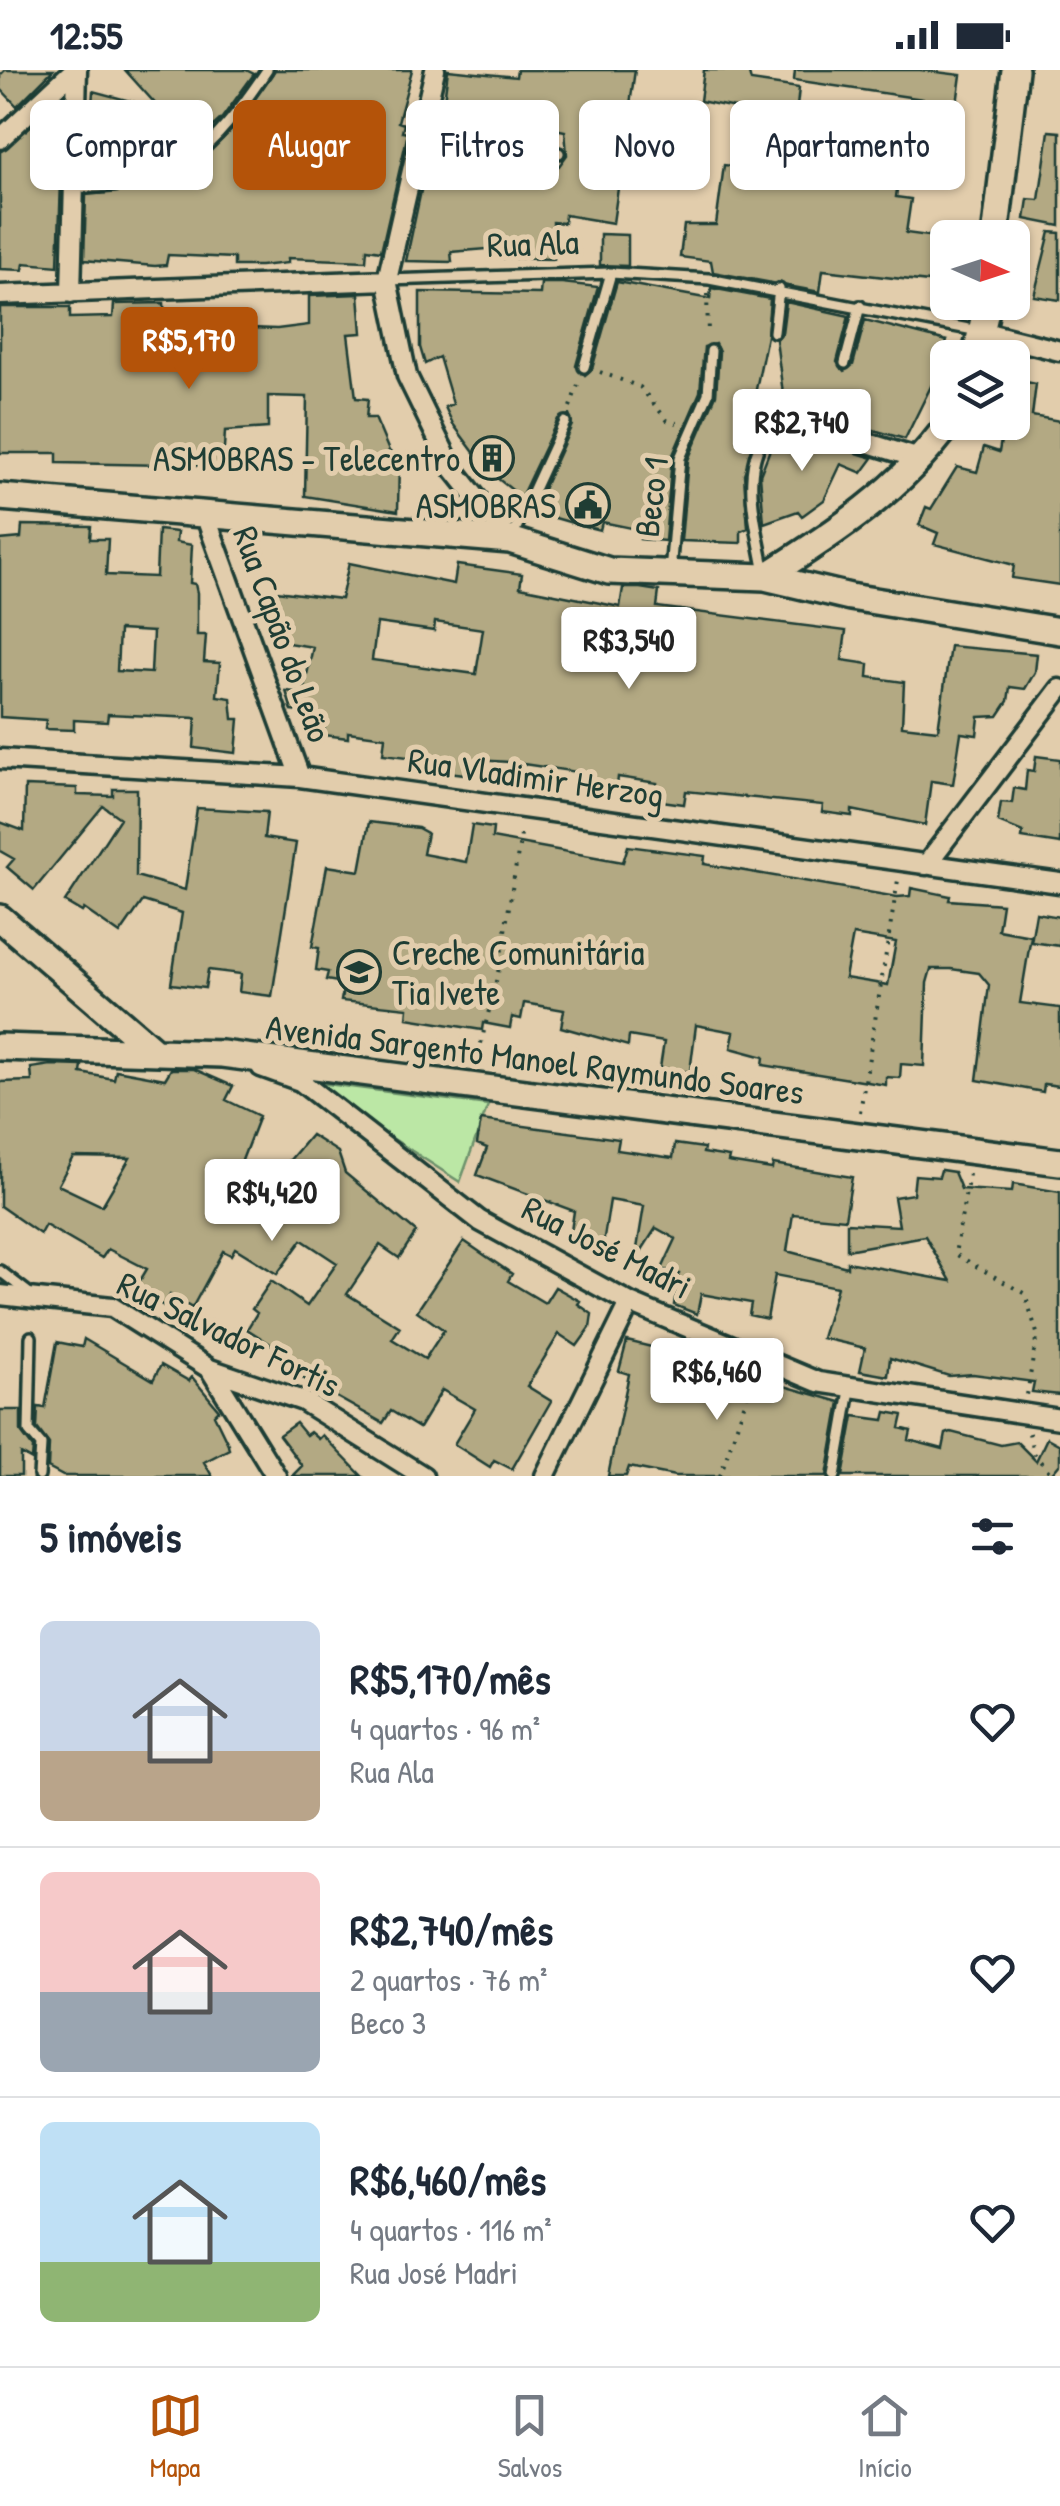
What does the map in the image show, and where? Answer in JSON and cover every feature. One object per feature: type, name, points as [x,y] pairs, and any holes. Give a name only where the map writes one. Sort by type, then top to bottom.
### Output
[{"type":"street","points":[[0,139],[75,70]]},
{"type":"street","points":[[75,70],[75,100]]},
{"type":"street","points":[[427,100],[435,70]]},
{"type":"street","points":[[997,220],[1016,70]]},
{"type":"street","points":[[70,293],[74,190]]},
{"type":"street","points":[[407,190],[387,280],[407,376],[451,466],[510,540]]},
{"type":"street","name":"Rua Ala","points":[[0,295],[387,280]]},
{"type":"street","points":[[981,340],[986,320]]},
{"type":"street","name":"Rua Ala","points":[[984,332],[1060,350]]},
{"type":"street","points":[[776,422],[797,421],[922,460]]},
{"type":"street","points":[[765,576],[846,526],[922,460],[937,440]]},
{"type":"street","points":[[0,498],[510,540],[609,571],[765,576],[850,597],[1060,631]]},
{"type":"street","name":"Rua Capão do Leão","points":[[204,512],[300,777]]},
{"type":"street","points":[[926,864],[1060,689]]},
{"type":"street","name":"Rua Vladimir Herzog","points":[[0,759],[300,777],[1060,883]]},
{"type":"street","points":[[0,918],[154,1051]]},
{"type":"street","name":"Avenida Sargento Manoel Raymundo Soares","points":[[0,1047],[222,1054],[1060,1162]]},
{"type":"street","name":"Rua José Madri","points":[[222,1054],[300,1080],[480,1221],[630,1303],[759,1359],[850,1390],[1060,1419]]},
{"type":"street","name":"Rua Salvador Fortis","points":[[0,1295],[112,1307],[210,1369],[303,1402],[423,1476]]},
{"type":"street","points":[[545,1476],[630,1303]]},
{"type":"street","points":[[210,1369],[276,1476]]},
{"type":"lane","points":[[213,141],[225,131],[267,70]]},
{"type":"lane","points":[[584,367],[611,274]]},
{"type":"lane","name":"Rua Ala","points":[[387,280],[611,274],[709,279],[779,289],[984,332]]},
{"type":"lane","points":[[774,332],[779,289]]},
{"type":"lane","points":[[844,362],[860,306]]},
{"type":"lane","name":"Beco 1","points":[[670,575],[680,458],[708,394],[711,351]]},
{"type":"lane","points":[[510,540],[565,422]]},
{"type":"lane","points":[[765,576],[752,493],[754,452],[776,422]]},
{"type":"lane","points":[[0,1270],[32,1296]]},
{"type":"lane","points":[[31,1336],[29,1431],[41,1445],[39,1476]]},
{"type":"lane","points":[[835,1476],[850,1390]]},
{"type":"path","points":[[709,279],[705,318],[711,351]]},
{"type":"path","points":[[565,422],[584,367],[640,387],[668,420],[691,427]]},
{"type":"path","points":[[472,1084],[498,973],[526,807]]},
{"type":"path","points":[[865,1084],[901,862]]},
{"type":"path","points":[[973,1151],[954,1254],[1025,1294],[1037,1334],[1024,1413],[1033,1452],[1053,1476]]},
{"type":"path","points":[[720,1476],[759,1359]]},
{"type":"green space","points":[[304,1081],[488,1105],[460,1182]]},
{"type":"building","points":[[5,70],[53,70],[17,106],[0,88],[0,75]]},
{"type":"building","points":[[125,70],[246,70],[254,74],[213,126],[213,100],[152,100]]},
{"type":"building","points":[[275,70],[412,70],[398,122],[404,124],[406,142],[381,251],[367,249],[366,261],[288,258],[288,263],[260,266],[234,266],[234,258],[168,255],[166,265],[155,266],[84,260],[86,195],[133,190],[213,190],[213,148],[233,129],[233,190],[386,190],[386,100],[254,100]]},
{"type":"building","points":[[448,70],[516,77],[517,70],[635,70],[631,100],[579,100],[579,190],[618,190],[613,223],[565,215],[564,223],[553,222],[554,259],[499,258],[499,248],[451,252],[452,262],[406,261],[421,190],[559,190],[559,166],[567,155],[565,131],[559,130],[559,100],[444,100]]},
{"type":"building","points":[[704,70],[748,70],[751,81],[799,88],[798,100],[730,100],[730,107],[700,100]]},
{"type":"building","points":[[795,70],[920,70],[961,75],[958,100],[930,100],[794,80]]},
{"type":"building","points":[[93,91],[126,100],[92,100]]},
{"type":"building","points":[[30,126],[30,190],[61,190],[58,266],[24,263],[23,270],[0,269],[0,152]]},
{"type":"building","points":[[1049,131],[1060,132],[1060,226],[1025,219],[1028,199],[1039,200]]},
{"type":"building","points":[[724,165],[730,166],[730,190],[897,190],[896,197],[911,199],[906,233],[930,236],[929,282],[823,270],[820,292],[713,272],[711,261],[680,257],[684,225],[716,225]]},
{"type":"building","points":[[1050,232],[1060,233],[1060,300],[1034,296]]},
{"type":"building","points":[[600,234],[628,235],[628,266],[600,265]]},
{"type":"building","points":[[617,282],[710,299],[711,288],[770,299],[767,336],[748,428],[759,430],[744,474],[748,528],[741,531],[741,543],[681,541],[688,460],[716,395],[719,352],[715,344],[704,347],[700,392],[672,457],[665,541],[640,539],[641,530],[602,522],[600,530],[576,524],[545,515],[535,507],[572,425],[569,415],[558,419],[521,497],[487,470],[453,424],[445,407],[453,404],[439,357],[425,364],[420,347],[420,292],[540,294],[541,283],[598,287],[576,366],[585,375],[592,369]]},
{"type":"building","points":[[359,294],[362,333],[348,334],[356,398],[368,399],[366,418],[375,418],[389,451],[399,460],[398,511],[305,496],[307,397],[268,396],[268,428],[225,431],[223,466],[57,463],[57,453],[0,453],[0,307],[70,307],[70,318],[113,317],[114,304],[164,303],[165,322],[173,325],[277,329],[309,325],[309,296]]},
{"type":"building","points":[[786,302],[849,316],[837,362],[844,371],[853,365],[865,320],[943,340],[930,340],[930,388],[905,439],[801,409],[785,409],[776,340],[782,333]]},
{"type":"building","points":[[1030,383],[1036,384],[1032,416],[1060,421],[1060,585],[1012,578],[1014,565],[934,544],[938,533],[919,525],[926,507],[931,509],[957,467],[977,472],[984,447],[999,452],[1001,440],[1030,440]]},
{"type":"building","points":[[776,434],[795,434],[873,458],[862,473],[841,464],[824,500],[802,516],[798,511],[764,523],[760,475]]},
{"type":"building","points":[[22,525],[91,526],[90,539],[108,539],[106,575],[156,577],[158,530],[177,532],[176,542],[192,545],[190,583],[195,584],[197,593],[197,635],[206,635],[204,662],[220,663],[217,696],[231,698],[233,719],[239,719],[236,753],[194,748],[196,718],[108,714],[107,722],[74,720],[74,730],[45,729],[46,720],[0,717],[0,540],[21,538]],"holes":[[[119,630],[153,632],[151,673],[117,671]]]},
{"type":"building","points":[[349,563],[454,584],[457,565],[522,574],[520,587],[620,607],[623,588],[640,588],[659,591],[657,607],[846,631],[842,660],[869,664],[868,677],[904,682],[902,726],[938,730],[950,646],[1037,654],[1035,672],[1025,689],[1010,687],[1008,701],[998,716],[979,717],[977,735],[961,733],[953,784],[931,781],[925,825],[852,810],[852,816],[822,812],[823,805],[686,791],[684,804],[654,800],[657,783],[618,777],[617,786],[583,782],[584,773],[510,762],[476,760],[475,764],[467,763],[465,774],[448,772],[449,762],[383,754],[385,737],[348,732],[348,738],[324,735],[325,715],[292,711],[286,691],[303,693],[313,647],[275,641],[276,591],[341,599]],"holes":[[[435,622],[483,629],[476,674],[372,660],[377,623],[434,631]]]},
{"type":"building","points":[[1036,756],[1060,759],[1060,844],[1022,838],[1023,832],[998,822],[1001,802],[1012,803],[1014,788],[1025,790],[1027,770],[1034,771]]},
{"type":"building","points":[[25,786],[77,788],[77,795],[113,796],[113,789],[137,789],[136,876],[185,890],[197,808],[267,812],[264,838],[296,843],[272,996],[239,992],[241,974],[208,970],[205,988],[171,984],[182,913],[143,901],[120,934],[84,909],[82,912],[65,902],[120,818],[103,806],[34,890],[7,867],[14,859],[0,851],[0,822],[24,831]]},
{"type":"building","points":[[369,822],[418,828],[427,833],[423,854],[466,862],[472,825],[493,828],[492,838],[623,862],[628,846],[705,856],[704,864],[897,897],[910,896],[911,888],[950,896],[949,900],[1002,904],[998,930],[1031,936],[1020,1003],[1060,1008],[1060,1086],[1044,1084],[1043,1092],[977,1080],[989,985],[979,973],[951,969],[931,969],[927,983],[924,1066],[901,1064],[900,1078],[886,1077],[886,1085],[763,1065],[764,1057],[731,1048],[734,1032],[696,1025],[690,1072],[660,1068],[664,1042],[629,1036],[628,1046],[561,1027],[564,1010],[524,1003],[521,1019],[512,1017],[510,1028],[483,1023],[482,1030],[407,1018],[408,1008],[341,1001],[344,983],[326,980],[328,972],[316,970],[319,948],[312,947],[327,866],[360,871]],"holes":[[[853,935],[896,942],[888,985],[845,978]]]},
{"type":"building","points":[[1036,913],[1060,917],[1060,946],[1031,942]]},
{"type":"building","points":[[82,1066],[81,1073],[114,1079],[116,1070],[165,1079],[171,1069],[194,1069],[233,1086],[226,1100],[259,1116],[241,1163],[273,1180],[311,1135],[338,1152],[345,1173],[416,1232],[399,1258],[380,1245],[347,1294],[400,1327],[392,1339],[425,1359],[444,1330],[417,1311],[464,1241],[512,1274],[508,1281],[545,1303],[555,1287],[580,1301],[578,1304],[592,1314],[590,1328],[577,1346],[559,1334],[527,1386],[551,1401],[512,1469],[494,1460],[490,1467],[454,1444],[475,1409],[442,1390],[419,1428],[391,1411],[383,1423],[283,1367],[289,1356],[247,1329],[257,1313],[252,1309],[271,1281],[307,1306],[337,1263],[302,1240],[277,1274],[235,1248],[231,1255],[223,1251],[192,1308],[170,1295],[164,1306],[135,1289],[147,1269],[108,1249],[102,1258],[45,1225],[40,1234],[0,1206],[0,1082],[32,1081],[31,1068]],"holes":[[[73,1157],[130,1158],[102,1206],[58,1185]]]},
{"type":"building","points":[[481,1120],[619,1139],[617,1150],[673,1158],[675,1144],[704,1148],[703,1153],[729,1157],[728,1162],[772,1169],[773,1164],[852,1177],[845,1219],[793,1214],[787,1251],[847,1267],[847,1262],[951,1281],[925,1236],[847,1250],[847,1223],[899,1226],[894,1197],[913,1194],[915,1175],[939,1177],[941,1170],[954,1172],[961,1189],[1012,1192],[1013,1184],[1060,1192],[1060,1395],[1032,1392],[1034,1382],[973,1374],[949,1376],[890,1358],[888,1376],[860,1371],[865,1348],[822,1338],[837,1287],[775,1275],[767,1319],[749,1315],[751,1303],[701,1294],[697,1314],[674,1305],[679,1274],[662,1269],[676,1239],[656,1228],[635,1261],[644,1206],[610,1200],[603,1244],[571,1231],[574,1211],[477,1175],[487,1148],[477,1144]]},
{"type":"building","points":[[84,1339],[153,1380],[161,1365],[189,1381],[192,1377],[219,1410],[214,1415],[228,1444],[229,1449],[204,1462],[212,1476],[63,1476],[48,1468],[49,1444],[37,1428],[38,1407],[45,1408],[57,1342],[82,1347]]},
{"type":"building","points":[[627,1341],[672,1352],[670,1355],[682,1359],[679,1367],[715,1380],[718,1367],[840,1402],[827,1476],[675,1476],[629,1467],[626,1476],[608,1476],[629,1374],[619,1371]]},
{"type":"building","points":[[0,1410],[21,1410],[21,1432],[33,1448],[32,1460],[21,1454],[21,1476],[0,1476]]},
{"type":"building","points":[[886,1412],[903,1415],[900,1428],[911,1431],[909,1440],[943,1449],[946,1434],[951,1432],[1001,1445],[1017,1442],[1036,1461],[1047,1438],[1060,1445],[1060,1464],[1050,1476],[843,1476],[854,1416],[884,1420]]},
{"type":"building","points":[[296,1423],[306,1435],[310,1432],[318,1439],[322,1435],[362,1476],[292,1476],[302,1466],[279,1435]]},
{"type":"place","name":"ASMOBRAS - Telecentro","points":[[492,458]]},
{"type":"place","name":"ASMOBRAS","points":[[588,505]]},
{"type":"place","name":"Creche Comunitária Tia Ivete","points":[[359,972]]}]
